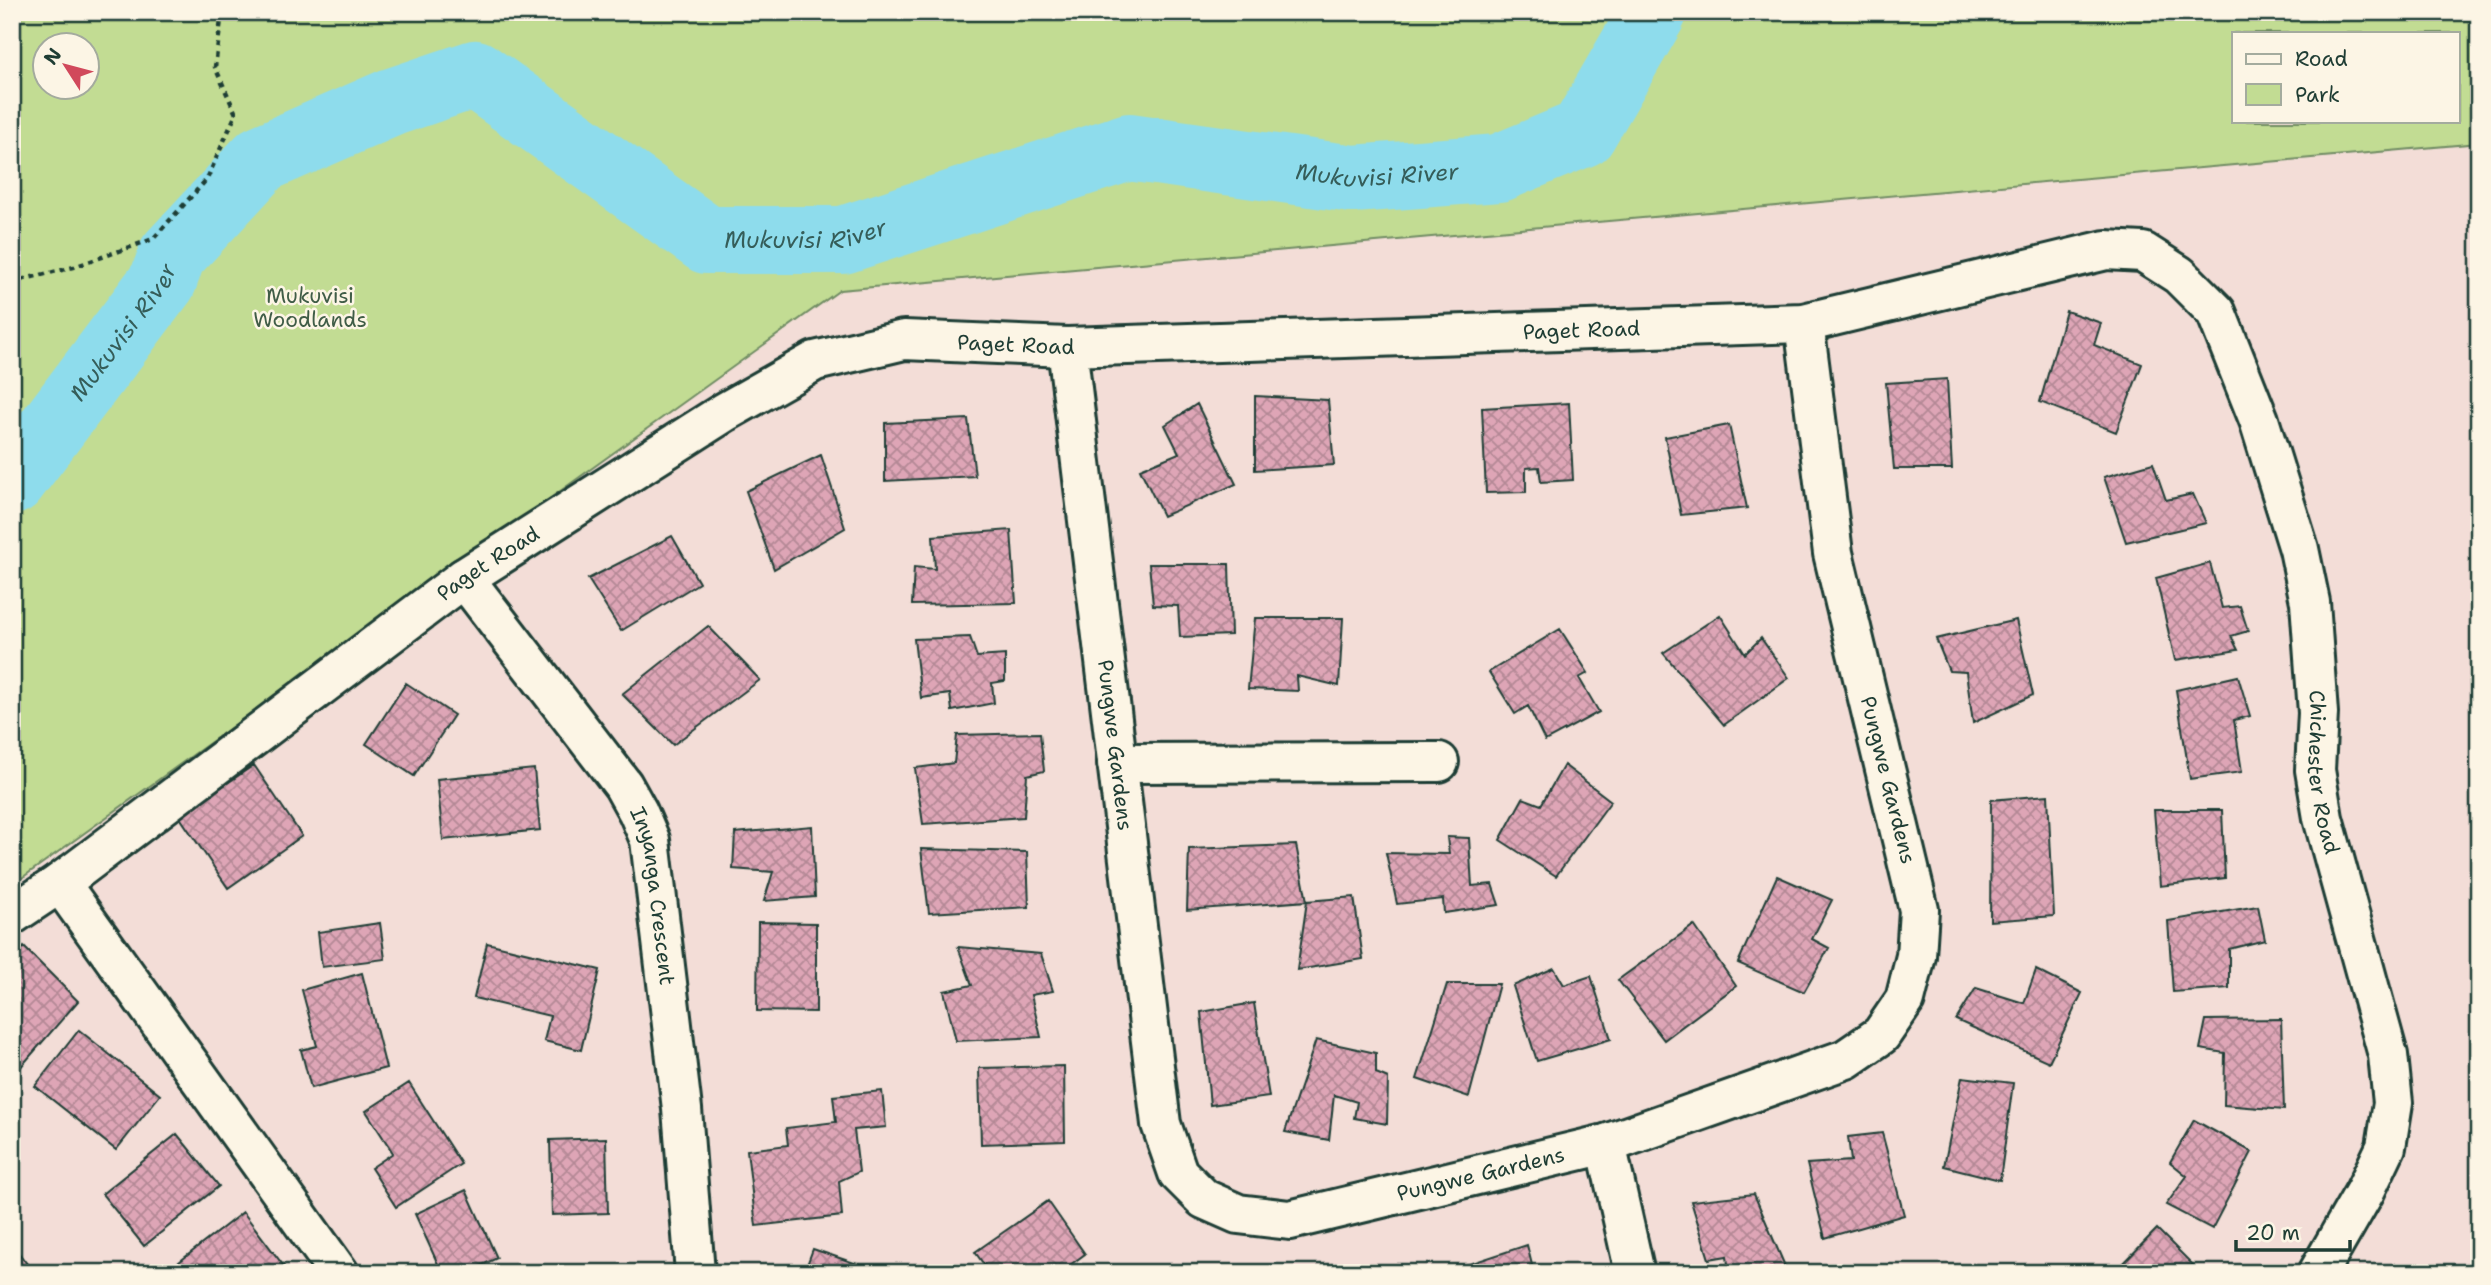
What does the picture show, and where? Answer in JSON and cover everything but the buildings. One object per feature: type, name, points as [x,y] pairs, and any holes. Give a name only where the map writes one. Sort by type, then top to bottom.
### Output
[{"type":"street","name":"Paget Road","points":[[12,915],[60,883],[464,578],[725,412],[815,361],[904,340],[1067,347],[1804,323],[2106,250],[2143,253],[2179,275]]},
{"type":"street","name":"Chichester Road","points":[[2179,275],[2216,312],[2259,419],[2299,549],[2310,602],[2318,713],[2315,770],[2323,818],[2388,1055],[2393,1103],[2386,1147],[2365,1191],[2318,1273]]},
{"type":"street","name":"Pungwe Gardens","points":[[1067,347],[1161,1124],[1178,1173],[1204,1199],[1238,1214],[1290,1220],[1606,1144],[1846,1059],[1881,1035],[1905,1000],[1916,956],[1919,910],[1833,553],[1804,323]]},
{"type":"street","name":"Inyanga Crescent","points":[[464,578],[624,785],[650,841],[682,1109],[695,1273]]},
{"type":"street","points":[[1117,763],[1439,762]]},
{"type":"street","points":[[60,883],[339,1273]]},
{"type":"street","points":[[1606,1144],[1635,1273]]},
{"type":"path","points":[[12,282],[74,267],[153,239],[207,179],[236,114],[215,67],[222,12]]},
{"type":"green space","name":"Mukuvisi Woodlands","points":[[12,12],[2479,12],[2479,143],[840,290],[12,885]]},
{"type":"waterway","name":"Mukuvisi River","points":[[12,481],[163,281],[172,255],[261,159],[392,102],[475,74],[707,240],[843,240],[1129,147],[1353,179],[1499,168],[1583,133],[1653,12]]}]
